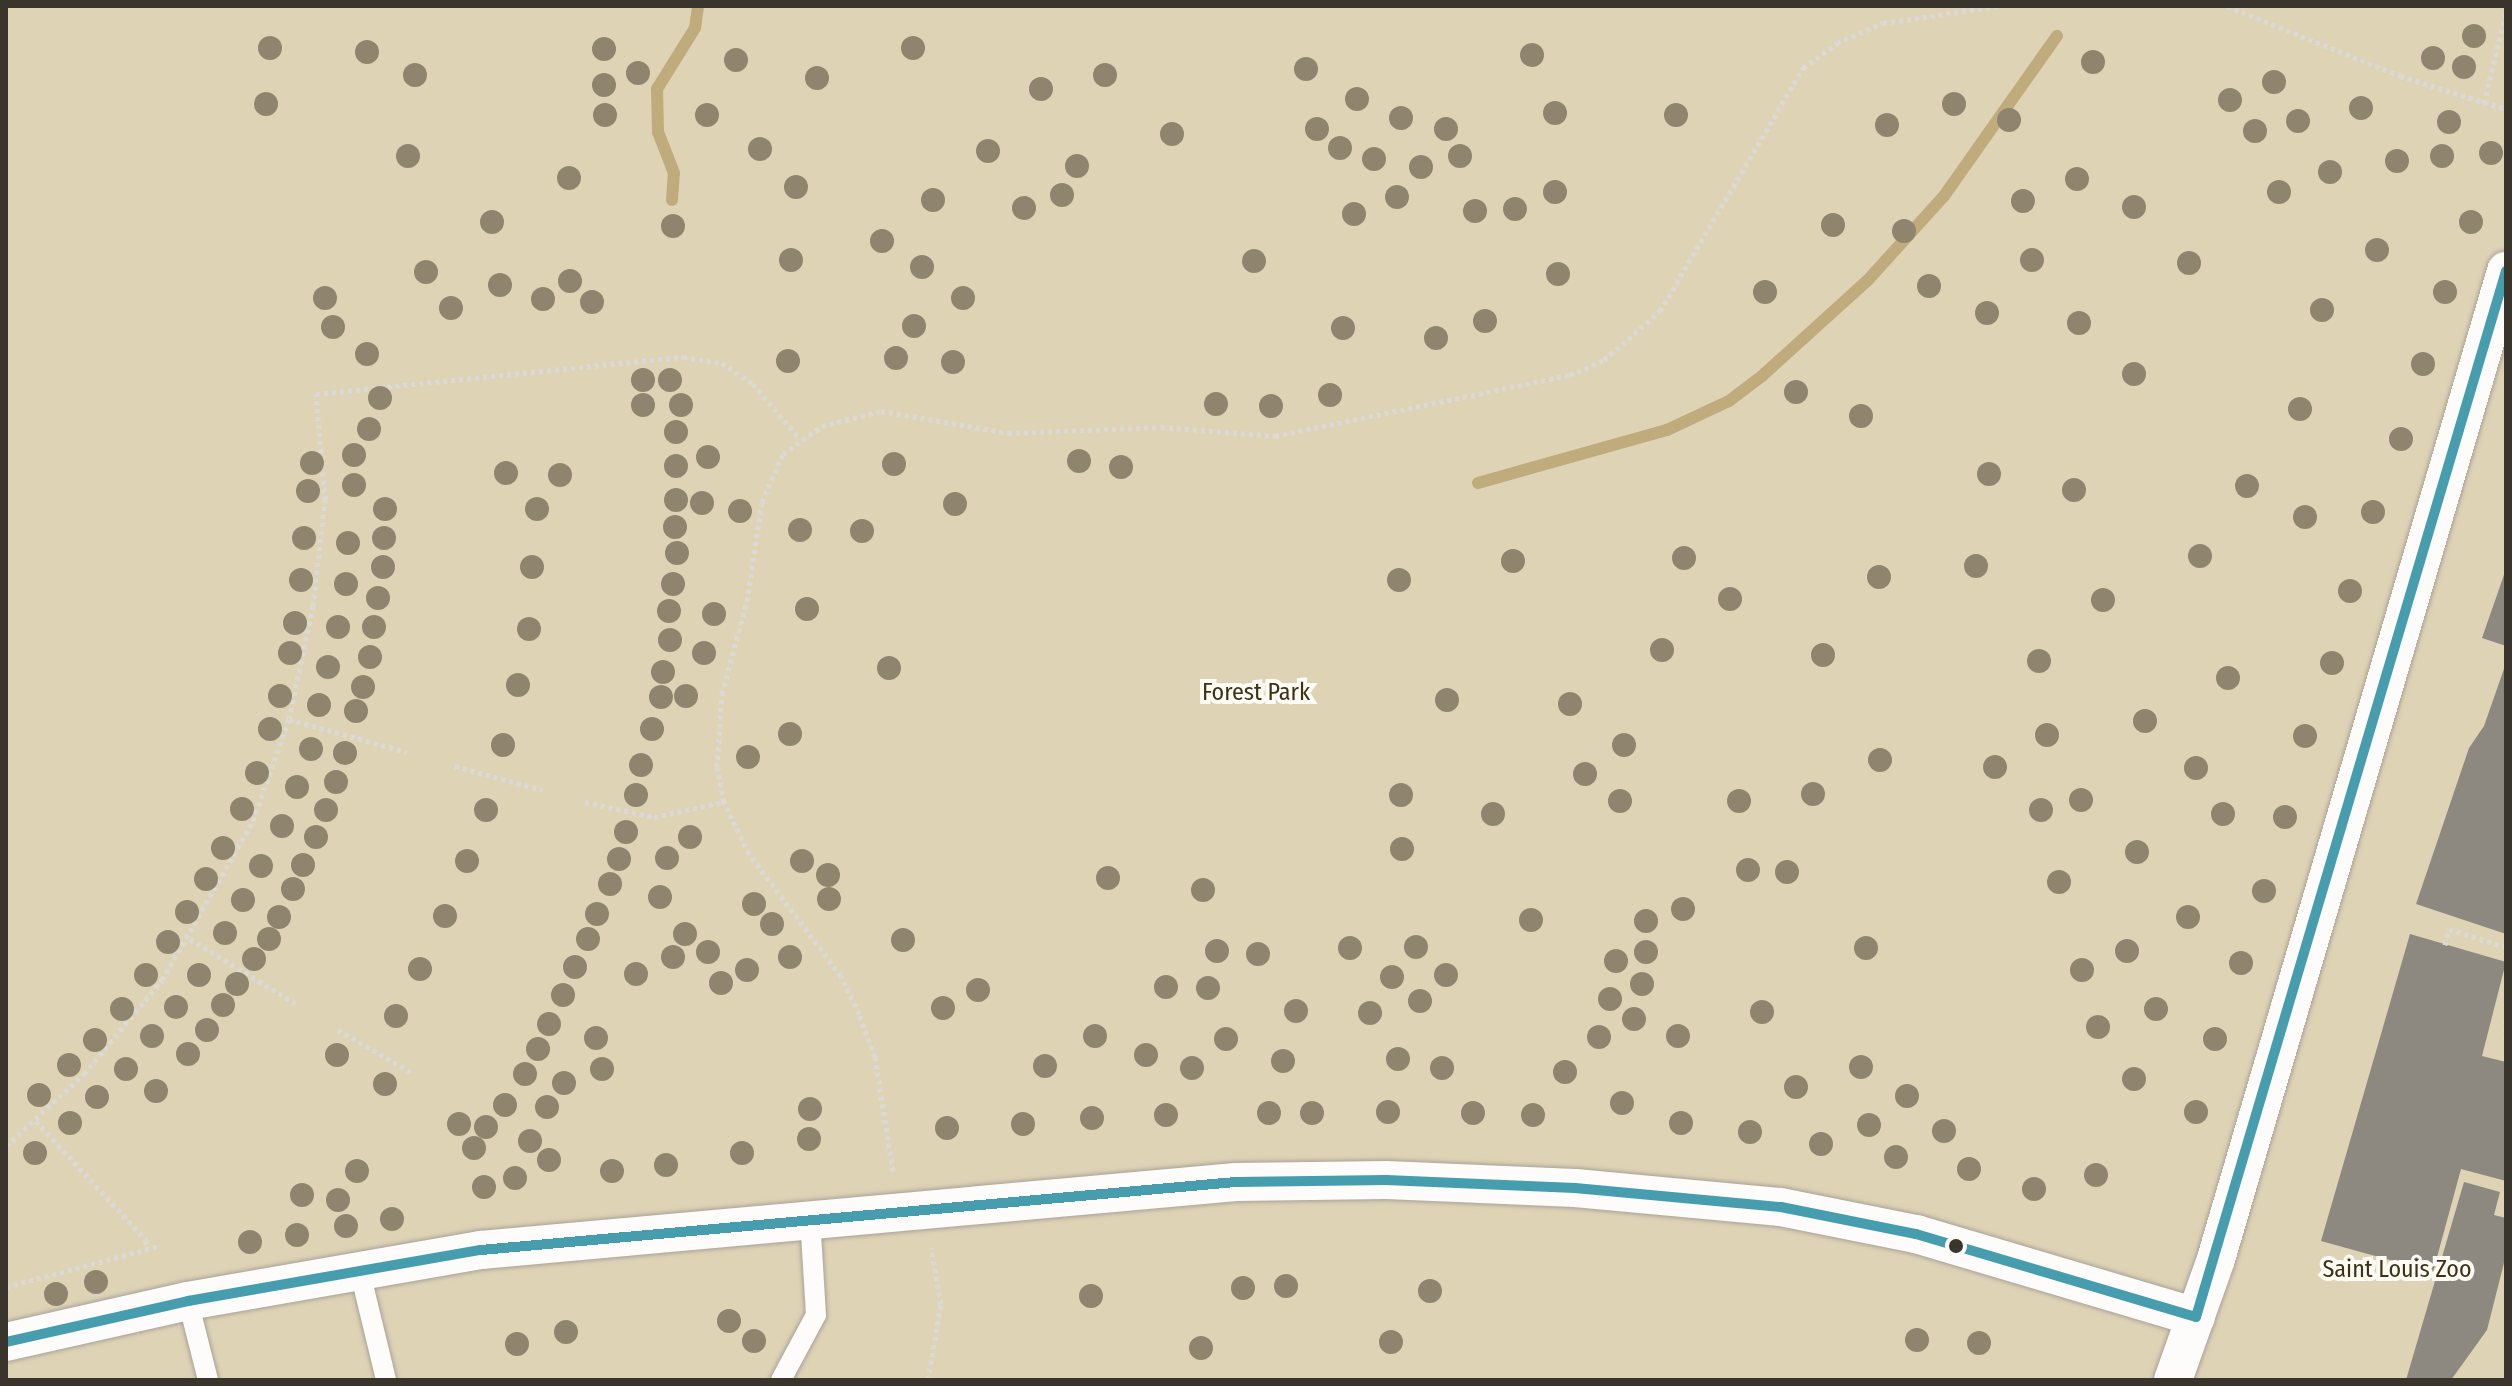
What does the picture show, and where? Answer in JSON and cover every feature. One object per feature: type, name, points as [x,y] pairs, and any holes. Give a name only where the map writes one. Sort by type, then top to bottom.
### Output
[{"type":"street","points":[[2173,1380],[2196,1317],[2506,271]]},
{"type":"street","points":[[6,1342],[188,1301],[359,1268],[810,1217],[1236,1182],[1575,1188],[1781,1207],[1916,1234],[2196,1317]]},
{"type":"lane","points":[[781,1380],[816,1315],[810,1217]]},
{"type":"lane","points":[[359,1268],[386,1380]]},
{"type":"lane","points":[[188,1301],[208,1380]]},
{"type":"path","points":[[893,1171],[875,1057],[841,976],[749,854],[724,802],[717,767],[722,694],[747,601],[762,502],[783,454],[800,439],[845,417],[881,411],[1008,433],[1161,427],[1287,435],[1570,375],[1604,360],[1660,311],[1803,68],[1837,43],[1883,23],[1999,6]]},
{"type":"path","points":[[2227,6],[2506,109]]},
{"type":"path","points":[[2484,103],[2506,13]]},
{"type":"path","points":[[6,1146],[36,1121],[131,1021],[190,939],[248,831],[289,719],[309,636],[325,500],[316,394],[683,357],[722,363],[753,384],[800,439]]},
{"type":"path","points":[[289,719],[406,752]]},
{"type":"path","points":[[455,766],[542,790]]},
{"type":"path","points":[[585,802],[654,817],[724,802]]},
{"type":"path","points":[[2445,945],[2449,929],[2506,947]]},
{"type":"path","points":[[190,939],[296,1004]]},
{"type":"path","points":[[2506,1020],[2506,1043]]},
{"type":"path","points":[[338,1030],[411,1072]]},
{"type":"path","points":[[36,1121],[138,1231],[147,1249]]},
{"type":"path","points":[[6,1287],[159,1246]]},
{"type":"path","points":[[928,1380],[941,1304],[932,1250]]},
{"type":"green space","name":"Forest Park","points":[[6,6],[2506,6],[2506,1380],[6,1380]]},
{"type":"building","points":[[2506,569],[2506,646],[2482,638]]},
{"type":"building","points":[[2506,663],[2506,934],[2416,904],[2469,748],[2484,726]]},
{"type":"building","points":[[2410,934],[2506,962],[2482,1056],[2506,1062],[2506,1181],[2461,1169],[2433,1272],[2321,1241]]},
{"type":"building","points":[[2464,1182],[2500,1192],[2494,1215],[2506,1218],[2506,1255],[2487,1330],[2451,1380],[2406,1380]]},
{"type":"waterway","points":[[672,200],[674,173],[658,132],[657,89],[695,28],[698,6]]},
{"type":"waterway","points":[[1478,483],[1667,430],[1729,401],[1762,376],[1868,280],[1944,196],[2057,36]]},
{"type":"transit line","points":[[6,1342],[188,1301],[481,1250],[1236,1182],[1386,1180],[1575,1188],[1781,1207],[1916,1234],[2196,1317],[2506,271]]},
{"type":"park label","name":"Saint Louis Zoo","points":[[2397,1270]]}]
